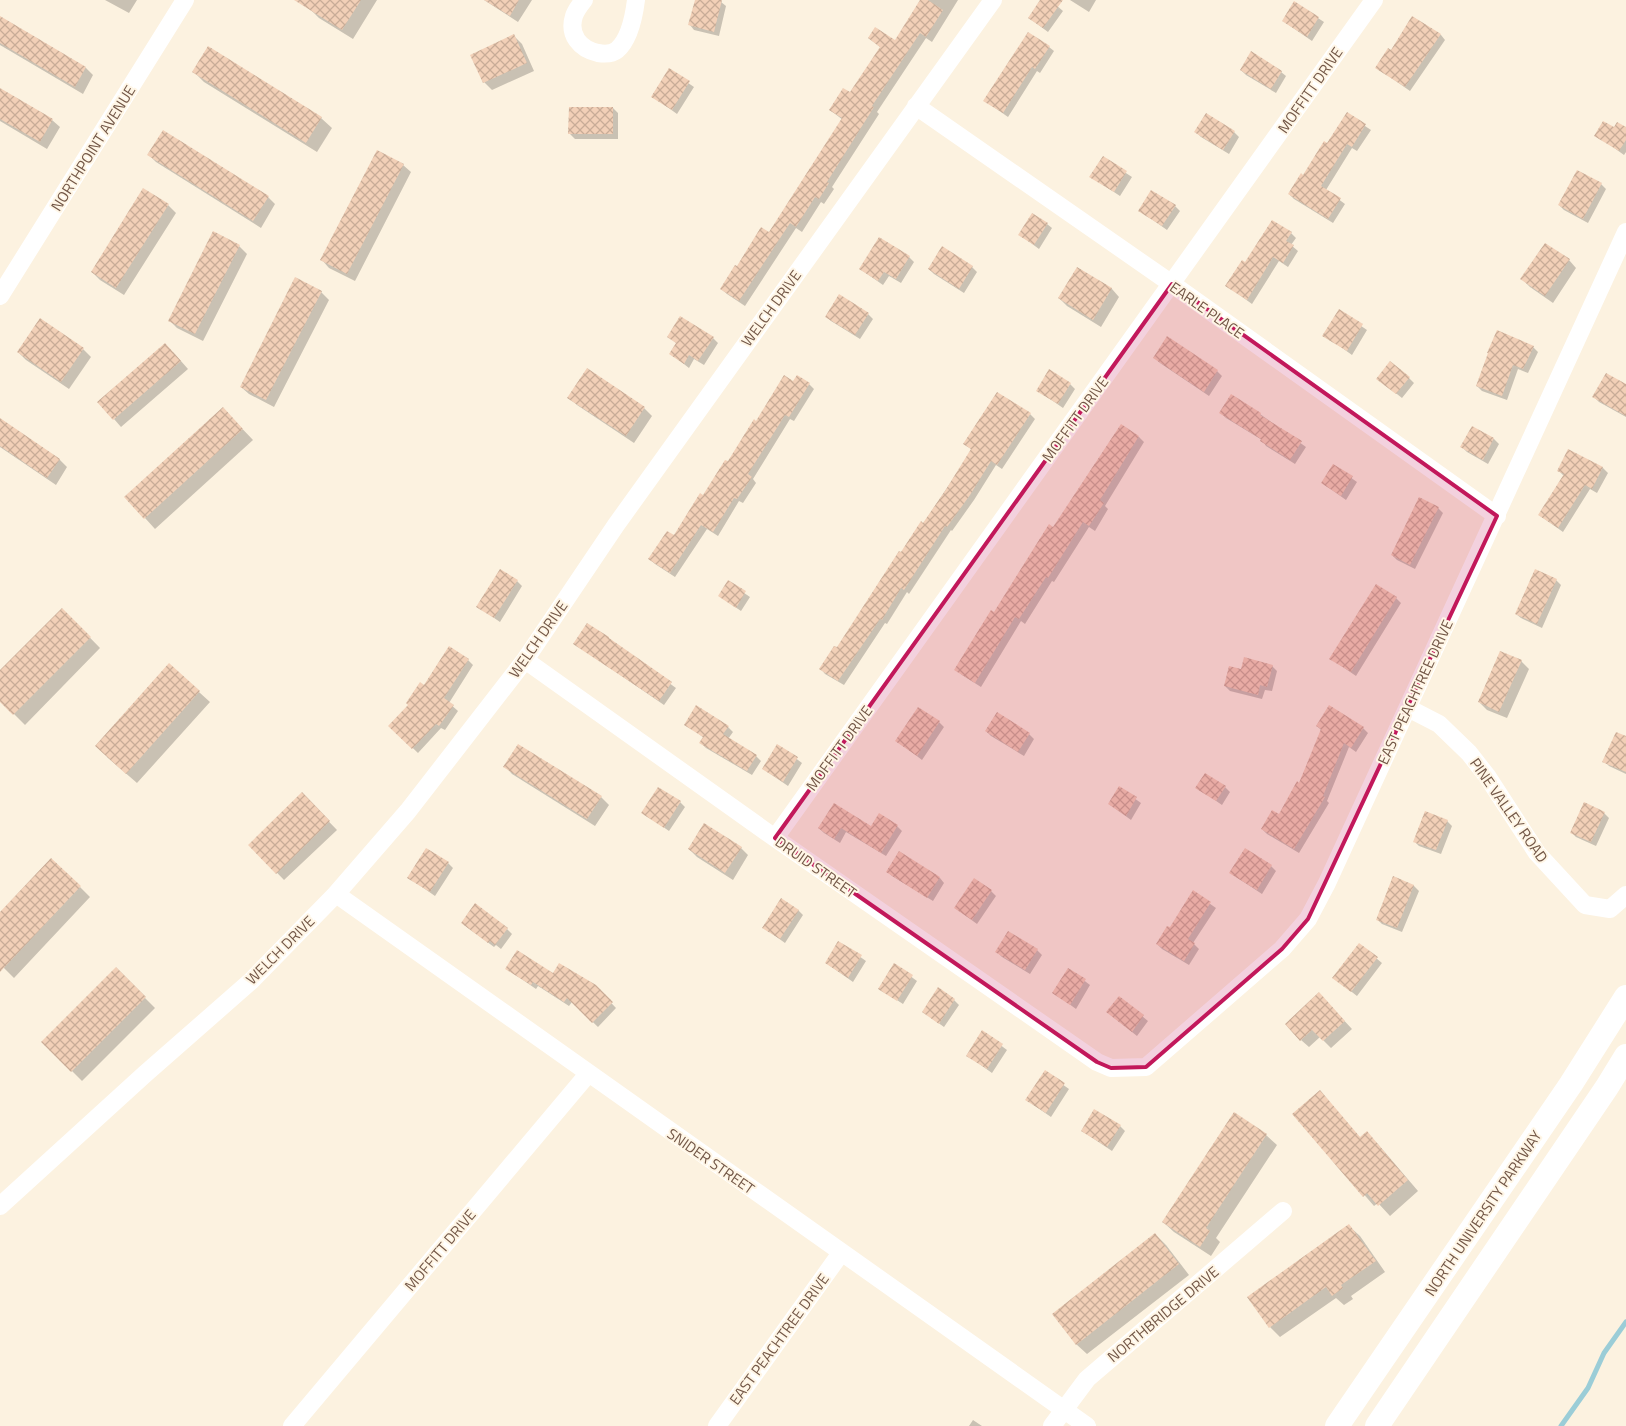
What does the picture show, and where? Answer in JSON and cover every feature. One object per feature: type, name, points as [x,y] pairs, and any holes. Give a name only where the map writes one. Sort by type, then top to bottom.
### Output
[{"type":"main road","name":"NORTH UNIVERSITY PARKWAY","points":[[1337,1426],[1571,1084],[1626,997]]},
{"type":"main road","name":"NORTH UNIVERSITY PARKWAY","points":[[1377,1426],[1607,1087],[1626,1056]]},
{"type":"street","name":"NORTHPOINT AVENUE","points":[[0,296],[185,0]]},
{"type":"street","points":[[584,0],[574,16],[574,33],[579,44],[586,50],[604,54],[616,51],[623,42],[630,28],[636,0]]},
{"type":"street","name":"WELCH DRIVE","points":[[0,1206],[145,1074],[251,981],[336,894],[408,811],[524,660],[621,518],[993,0]]},
{"type":"street","name":"MOFFITT DRIVE","points":[[775,838],[1374,0]]},
{"type":"street","name":"EARLE PLACE","points":[[916,106],[1172,284],[1497,516]]},
{"type":"street","name":"EAST PEACHTREE DRIVE","points":[[1111,1068],[1146,1068],[1282,949],[1308,920],[1328,883],[1626,232]]},
{"type":"street","name":"DRUID STREET","points":[[524,660],[775,838],[1097,1062],[1111,1068]]},
{"type":"street","name":"PINE VALLEY ROAD","points":[[1408,708],[1439,724],[1469,753],[1487,776],[1537,854],[1585,905],[1610,909],[1626,895]]},
{"type":"street","name":"SNIDER STREET","points":[[336,894],[1087,1426]]},
{"type":"street","name":"MOFFITT DRIVE","points":[[292,1426],[588,1074]]},
{"type":"street","name":"NORTHBRIDGE DRIVE","points":[[1052,1426],[1087,1379],[1283,1211]]},
{"type":"street","name":"EAST PEACHTREE DRIVE","points":[[717,1426],[841,1253]]},
{"type":"highlighted area","points":[[1172,284],[1497,516],[1308,919],[1282,949],[1146,1067],[1111,1068],[1097,1062],[775,838]]},
{"type":"building","points":[[294,0],[361,0],[342,30]]},
{"type":"building","points":[[484,0],[519,0],[510,16]]},
{"type":"building","points":[[695,0],[722,0],[714,32],[688,25]]},
{"type":"building","points":[[920,0],[928,0],[943,10],[926,37],[920,33],[872,106],[874,107],[827,182],[829,183],[819,199],[815,197],[796,227],[790,223],[739,301],[720,289],[761,227],[769,232],[842,118],[829,110],[843,88],[850,92],[880,47],[868,38],[875,27],[895,40]]},
{"type":"building","points":[[1040,0],[1063,0],[1043,28],[1028,18]]},
{"type":"building","points":[[1294,1],[1319,17],[1307,37],[1282,21]]},
{"type":"building","points":[[0,16],[86,67],[75,87],[0,43]]},
{"type":"building","points":[[1412,16],[1441,34],[1405,87],[1375,68],[1388,48],[1391,50]]},
{"type":"building","points":[[1028,32],[1050,46],[1035,69],[1032,67],[1003,113],[983,101]]},
{"type":"building","points":[[514,34],[527,63],[483,83],[470,55]]},
{"type":"building","points":[[208,46],[322,117],[306,143],[192,72]]},
{"type":"building","points":[[1251,51],[1282,71],[1271,89],[1240,70]]},
{"type":"building","points":[[669,68],[690,81],[672,110],[651,97]]},
{"type":"building","points":[[0,88],[53,119],[40,142],[0,119]]},
{"type":"building","points":[[569,107],[613,107],[613,134],[568,134]]},
{"type":"building","points":[[1347,112],[1366,124],[1352,147],[1347,144],[1321,186],[1341,198],[1328,219],[1288,194],[1301,173],[1303,175],[1324,141],[1327,143]]},
{"type":"building","points":[[1206,113],[1235,131],[1223,150],[1194,132]]},
{"type":"building","points":[[1603,121],[1614,127],[1617,122],[1626,127],[1626,140],[1619,151],[1594,136]]},
{"type":"building","points":[[163,130],[269,196],[253,221],[147,155]]},
{"type":"building","points":[[377,150],[404,164],[347,274],[320,260]]},
{"type":"building","points":[[1103,156],[1127,171],[1114,192],[1089,177]]},
{"type":"building","points":[[1577,170],[1602,183],[1583,219],[1558,205]]},
{"type":"building","points":[[143,188],[169,204],[116,288],[91,272]]},
{"type":"building","points":[[1151,190],[1176,205],[1162,226],[1138,211]]},
{"type":"building","points":[[1032,213],[1048,223],[1034,245],[1018,235]]},
{"type":"building","points":[[1272,220],[1292,232],[1286,241],[1294,245],[1283,263],[1273,257],[1247,300],[1225,286],[1242,260],[1245,262]]},
{"type":"building","points":[[213,231],[240,245],[195,334],[168,321]]},
{"type":"building","points":[[879,237],[910,256],[896,279],[884,272],[878,281],[859,269]]},
{"type":"building","points":[[1545,243],[1570,259],[1545,296],[1520,279]]},
{"type":"building","points":[[942,246],[973,266],[959,289],[928,269]]},
{"type":"building","points":[[1077,267],[1112,288],[1093,320],[1058,298]]},
{"type":"building","points":[[295,277],[322,291],[266,400],[240,387]]},
{"type":"building","points":[[839,294],[869,313],[855,335],[825,317]]},
{"type":"building","points":[[1339,309],[1363,324],[1347,351],[1322,336]]},
{"type":"building","points":[[680,316],[714,337],[698,361],[689,355],[684,364],[669,354],[676,343],[667,337]]},
{"type":"building","points":[[40,318],[84,348],[61,382],[17,352]]},
{"type":"building","points":[[1497,330],[1534,346],[1523,369],[1513,365],[1502,396],[1476,386]]},
{"type":"building","points":[[1167,336],[1218,370],[1204,392],[1153,358]]},
{"type":"building","points":[[165,343],[181,361],[113,420],[97,402]]},
{"type":"building","points":[[1390,361],[1410,377],[1396,394],[1376,379]]},
{"type":"building","points":[[587,368],[645,407],[626,436],[567,398]]},
{"type":"building","points":[[1049,369],[1071,383],[1058,404],[1036,391]]},
{"type":"building","points":[[1606,373],[1626,384],[1626,416],[1592,397]]},
{"type":"building","points":[[784,375],[793,381],[797,375],[810,383],[789,417],[785,415],[748,474],[752,477],[737,499],[734,498],[713,532],[701,525],[670,573],[648,559],[667,531],[674,535],[700,493],[703,495],[725,460],[728,461],[754,419],[756,421]]},
{"type":"building","points":[[997,392],[1031,413],[997,465],[991,461],[970,495],[947,527],[945,526],[904,590],[901,588],[882,620],[880,619],[838,681],[819,669],[834,646],[837,647],[899,551],[901,552],[921,521],[923,523],[945,491],[971,449],[963,444]]},
{"type":"building","points":[[1231,394],[1261,413],[1260,415],[1302,441],[1290,460],[1260,441],[1261,439],[1219,413]]},
{"type":"building","points":[[223,407],[243,429],[144,519],[124,497]]},
{"type":"building","points":[[0,418],[60,459],[47,478],[0,446]]},
{"type":"building","points":[[1121,424],[1139,436],[1100,500],[1104,503],[1089,526],[1083,522],[1048,578],[1046,577],[1019,619],[1015,617],[975,683],[954,670],[991,610],[994,612],[1049,524],[1053,527]]},
{"type":"building","points":[[1472,426],[1494,438],[1483,460],[1460,447]]},
{"type":"building","points":[[1568,449],[1603,467],[1592,489],[1585,485],[1558,528],[1538,515],[1564,474],[1557,471]]},
{"type":"building","points":[[1333,464],[1353,476],[1341,496],[1321,483]]},
{"type":"building","points":[[1419,497],[1439,507],[1410,565],[1391,555]]},
{"type":"building","points":[[500,569],[518,580],[494,618],[476,607]]},
{"type":"building","points":[[1535,569],[1557,579],[1537,624],[1515,614]]},
{"type":"building","points":[[728,580],[746,591],[736,608],[718,596]]},
{"type":"building","points":[[1376,584],[1397,597],[1351,672],[1329,659]]},
{"type":"building","points":[[62,608],[91,637],[13,715],[0,702],[0,670]]},
{"type":"building","points":[[587,623],[672,682],[659,701],[573,644]]},
{"type":"building","points":[[449,646],[469,659],[444,698],[454,705],[439,726],[436,724],[412,749],[388,726],[408,705],[406,703],[420,682],[424,685]]},
{"type":"building","points":[[1500,651],[1522,660],[1499,712],[1478,702]]},
{"type":"building","points":[[1244,657],[1273,665],[1267,687],[1260,685],[1258,695],[1224,686],[1229,666],[1241,669]]},
{"type":"building","points":[[169,663],[200,691],[126,774],[95,746]]},
{"type":"building","points":[[696,705],[729,726],[723,734],[757,755],[747,771],[699,743],[703,737],[684,725]]},
{"type":"building","points":[[1329,705],[1364,727],[1351,748],[1344,743],[1323,796],[1325,797],[1294,849],[1261,829],[1272,810],[1279,814],[1297,781],[1299,783],[1321,729],[1316,726]]},
{"type":"building","points":[[918,707],[940,721],[917,756],[895,741]]},
{"type":"building","points":[[997,712],[1030,733],[1018,752],[985,731]]},
{"type":"building","points":[[1616,732],[1626,736],[1626,772],[1602,762]]},
{"type":"building","points":[[518,744],[602,796],[587,819],[503,767]]},
{"type":"building","points":[[777,744],[798,757],[783,782],[762,769]]},
{"type":"building","points":[[1205,773],[1226,786],[1216,801],[1195,788]]},
{"type":"building","points":[[1119,786],[1137,797],[1126,816],[1108,804]]},
{"type":"building","points":[[658,787],[681,801],[664,828],[641,813]]},
{"type":"building","points":[[302,792],[330,821],[276,874],[248,845]]},
{"type":"building","points":[[1584,802],[1605,812],[1591,842],[1570,833]]},
{"type":"building","points":[[834,803],[871,826],[879,813],[898,825],[881,853],[841,828],[834,839],[818,828]]},
{"type":"building","points":[[1425,811],[1448,820],[1436,850],[1413,842]]},
{"type":"building","points":[[704,823],[742,847],[725,873],[688,849]]},
{"type":"building","points":[[426,848],[449,862],[430,892],[407,878]]},
{"type":"building","points":[[1245,848],[1272,865],[1257,890],[1229,873]]},
{"type":"building","points":[[899,851],[940,877],[927,898],[886,872]]},
{"type":"building","points":[[51,858],[81,886],[0,972],[0,912]]},
{"type":"building","points":[[1393,876],[1414,885],[1397,928],[1376,920]]},
{"type":"building","points":[[974,878],[992,890],[972,920],[954,908]]},
{"type":"building","points":[[1193,890],[1211,902],[1188,939],[1195,943],[1184,961],[1156,944],[1167,926],[1170,927]]},
{"type":"building","points":[[781,898],[799,910],[780,939],[762,928]]},
{"type":"building","points":[[475,903],[508,928],[495,945],[490,941],[488,943],[461,923]]},
{"type":"building","points":[[1008,931],[1038,949],[1025,970],[995,952]]},
{"type":"building","points":[[838,941],[862,955],[848,978],[825,963]]},
{"type":"building","points":[[1359,943],[1378,957],[1351,992],[1332,978]]},
{"type":"building","points":[[517,950],[553,973],[559,963],[596,985],[613,1002],[592,1023],[567,998],[564,1002],[533,982],[531,985],[505,969]]},
{"type":"building","points":[[894,963],[913,975],[897,1001],[878,989]]},
{"type":"building","points":[[116,967],[146,997],[71,1072],[41,1042]]},
{"type":"building","points":[[1068,968],[1086,979],[1070,1005],[1052,993]]},
{"type":"building","points":[[938,987],[955,999],[939,1024],[922,1012]]},
{"type":"building","points":[[1319,992],[1345,1021],[1323,1041],[1312,1030],[1300,1041],[1285,1024]]},
{"type":"building","points":[[1119,996],[1144,1015],[1132,1032],[1106,1012]]},
{"type":"building","points":[[982,1030],[1003,1044],[987,1069],[966,1056]]},
{"type":"building","points":[[1045,1070],[1065,1083],[1046,1113],[1025,1100]]},
{"type":"building","points":[[1320,1090],[1360,1137],[1367,1131],[1408,1180],[1378,1206],[1367,1193],[1363,1197],[1292,1114]]},
{"type":"building","points":[[1094,1109],[1121,1125],[1107,1147],[1081,1131]]},
{"type":"building","points":[[1234,1112],[1267,1134],[1206,1228],[1210,1231],[1200,1247],[1162,1222]]},
{"type":"building","points":[[1349,1224],[1376,1261],[1341,1285],[1343,1288],[1332,1296],[1326,1287],[1269,1328],[1247,1297]]},
{"type":"building","points":[[1155,1233],[1179,1264],[1076,1345],[1052,1314]]},
{"type":"waterway","points":[[1561,1426],[1588,1388],[1604,1353],[1626,1322]]}]
